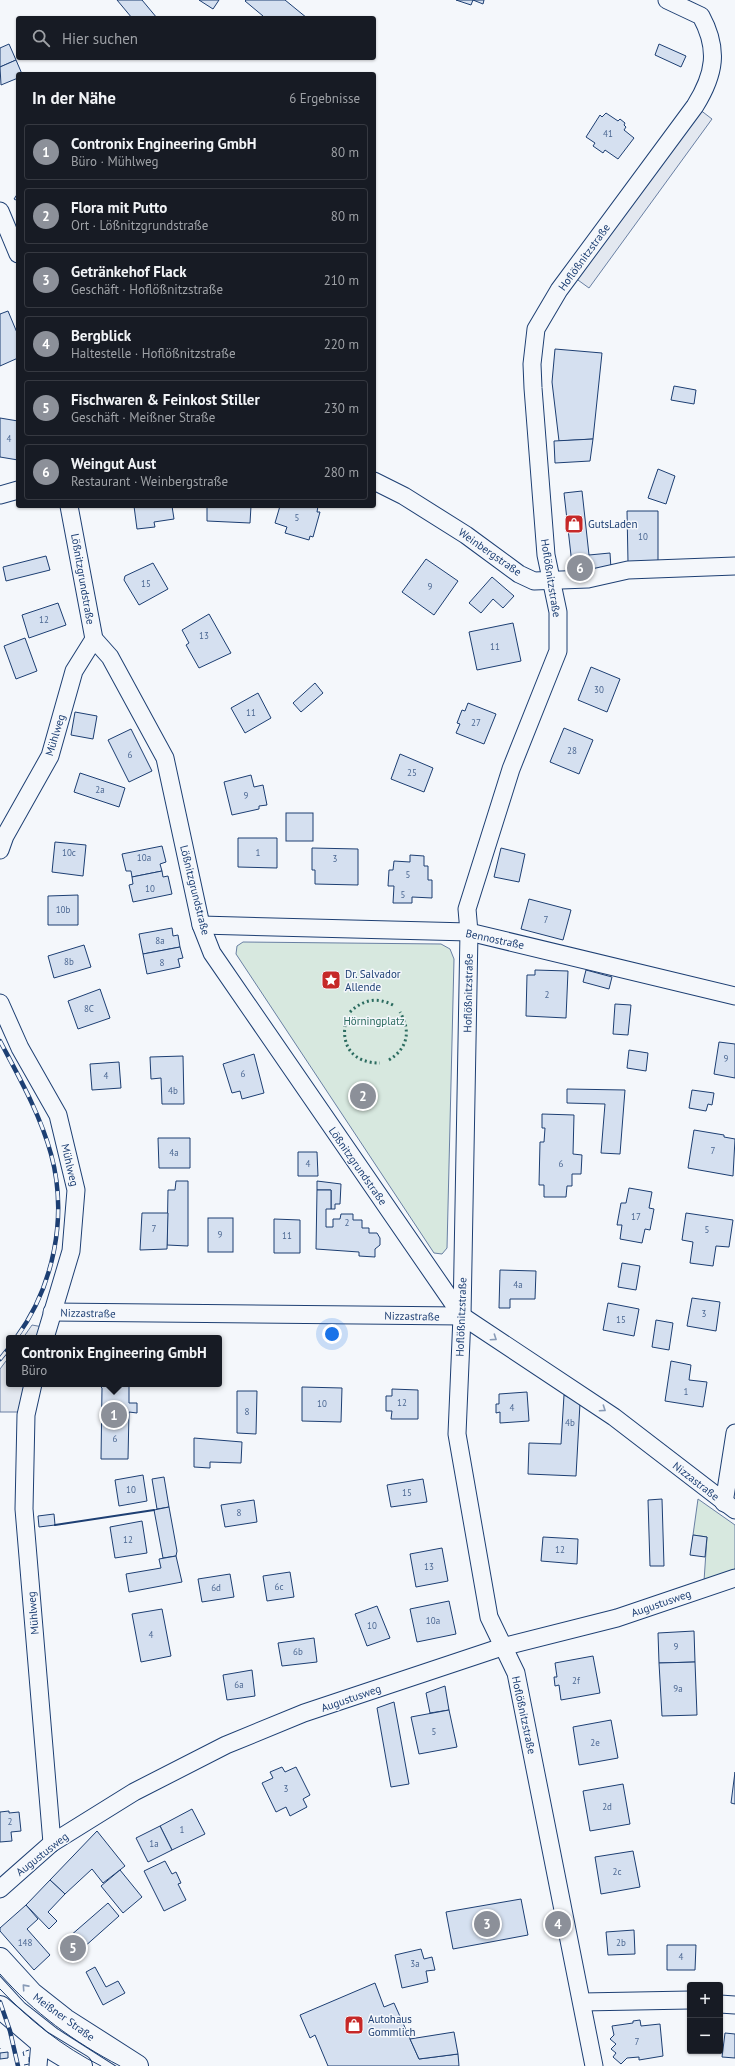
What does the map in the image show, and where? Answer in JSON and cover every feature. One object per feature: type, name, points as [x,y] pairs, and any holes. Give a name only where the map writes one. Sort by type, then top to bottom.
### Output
[{"type":"main road","name":"Meißner Straße","points":[[0,1959],[32,1994],[65,2020],[137,2066]]},
{"type":"main road","points":[[0,2007],[40,2041],[81,2066]]},
{"type":"street","name":"Hoflößnitzstraße","points":[[594,2066],[516,1673],[502,1647],[489,1617],[457,1434],[462,1316],[469,932],[467,909],[511,769],[558,650],[558,612],[546,555],[533,388],[532,364],[536,329],[559,290],[706,88],[712,70],[712,40],[708,28],[701,16],[667,0]]},
{"type":"street","points":[[0,211],[16,249]]},
{"type":"street","name":"Weinbergstraße","points":[[376,483],[404,496],[466,535],[519,574],[534,582],[588,579],[628,570],[735,566]]},
{"type":"street","points":[[0,495],[16,491]]},
{"type":"street","name":"Lößnitzgrundstraße","points":[[69,508],[94,640],[110,657],[165,758],[201,925],[212,954],[462,1316]]},
{"type":"street","name":"Mühlweg","points":[[0,850],[5,836],[50,756],[74,671],[94,640]]},
{"type":"street","name":"Bennostraße","points":[[201,925],[469,932],[735,996]]},
{"type":"street","name":"Mühlweg","points":[[0,1002],[20,1048],[58,1115],[76,1190],[71,1251],[46,1335]]},
{"type":"street","name":"Nizzastraße","points":[[52,1312],[462,1316],[614,1417],[730,1506]]},
{"type":"street","name":"Mühlweg","points":[[33,1387],[26,1415],[24,1509],[52,1843]]},
{"type":"street","points":[[730,1506],[735,1433]]},
{"type":"street","name":"Augustusweg","points":[[0,1889],[52,1843],[134,1792],[226,1746],[304,1713],[502,1647],[617,1618],[735,1578]]},
{"type":"street","points":[[582,2002],[687,2000]]},
{"type":"street","points":[[723,2004],[735,2005]]},
{"type":"street","points":[[38,2066],[40,2041]]},
{"type":"green space","name":"Hörningplatz","points":[[243,942],[441,944],[450,949],[454,959],[447,1248],[442,1254],[434,1253],[236,954],[237,946]]},
{"type":"green space","points":[[698,1499],[735,1525],[735,1569],[704,1581],[707,1537],[693,1535]]},
{"type":"shaded area","points":[[695,106],[712,119],[589,288],[571,275]]},
{"type":"shaded area","points":[[32,1325],[43,1327],[41,1335],[25,1335]]},
{"type":"shaded area","points":[[6,1361],[6,1387],[26,1387],[20,1412],[0,1412],[0,1369]]},
{"type":"building","points":[[117,0],[142,0],[155,16],[130,16]]},
{"type":"building","points":[[199,0],[219,0],[213,9]]},
{"type":"building","points":[[285,0],[305,16],[263,16],[245,1]]},
{"type":"building","points":[[456,0],[473,0],[471,5]]},
{"type":"building","points":[[473,0],[484,0],[483,4]]},
{"type":"building","points":[[9,44],[16,60],[0,67],[0,48]]},
{"type":"building","points":[[659,44],[686,56],[681,67],[655,55]]},
{"type":"building","points":[[16,60],[21,72],[16,72],[16,79],[1,85],[0,67]]},
{"type":"building","points":[[606,113],[618,121],[620,119],[625,123],[624,125],[626,127],[624,130],[634,138],[618,159],[605,150],[603,153],[593,146],[595,143],[586,137],[600,115],[602,117]]},
{"type":"building","points":[[8,311],[16,330],[16,359],[0,366],[0,314]]},
{"type":"building","points":[[555,349],[602,353],[593,439],[559,441],[552,382]]},
{"type":"building","points":[[674,386],[696,390],[694,404],[671,400]]},
{"type":"building","points":[[0,418],[16,421],[16,460],[0,457]]},
{"type":"building","points":[[593,439],[590,461],[555,463],[554,441]]},
{"type":"building","points":[[658,469],[675,476],[666,504],[648,498]]},
{"type":"building","points":[[582,491],[589,555],[610,553],[611,569],[573,573],[564,493]]},
{"type":"building","points":[[134,508],[172,508],[174,519],[154,522],[155,527],[137,529]]},
{"type":"building","points":[[207,508],[251,508],[250,523],[207,521]]},
{"type":"building","points":[[279,508],[318,508],[317,512],[320,512],[313,537],[310,536],[309,540],[285,533],[287,527],[275,523]]},
{"type":"building","points":[[627,511],[658,511],[658,562],[628,562]]},
{"type":"building","points":[[46,556],[50,570],[6,581],[3,567]]},
{"type":"building","points":[[426,559],[458,581],[434,615],[402,592]]},
{"type":"building","points":[[153,563],[168,589],[139,605],[124,580],[125,576]]},
{"type":"building","points":[[492,577],[514,596],[503,608],[493,599],[481,613],[469,603]]},
{"type":"building","points":[[58,603],[66,625],[29,638],[22,615]]},
{"type":"building","points":[[209,614],[231,653],[199,668],[186,645],[189,643],[182,630]]},
{"type":"building","points":[[513,623],[521,661],[477,670],[469,632]]},
{"type":"building","points":[[25,638],[37,671],[16,679],[4,646]]},
{"type":"building","points":[[591,667],[620,679],[607,712],[578,700]]},
{"type":"building","points":[[315,683],[323,693],[301,712],[293,703]]},
{"type":"building","points":[[258,693],[271,718],[245,733],[231,708]]},
{"type":"building","points":[[468,703],[496,714],[484,744],[456,733],[460,724],[457,723],[462,710],[465,711]]},
{"type":"building","points":[[75,712],[97,716],[93,739],[71,735]]},
{"type":"building","points":[[564,728],[593,740],[579,774],[550,762]]},
{"type":"building","points":[[131,729],[152,771],[129,782],[108,740]]},
{"type":"building","points":[[400,754],[433,768],[424,792],[391,779]]},
{"type":"building","points":[[80,773],[125,788],[119,807],[74,792]]},
{"type":"building","points":[[251,775],[254,787],[263,785],[267,805],[259,806],[259,809],[232,815],[224,782]]},
{"type":"building","points":[[286,813],[313,813],[313,841],[286,841]]},
{"type":"building","points":[[238,838],[277,838],[277,868],[238,867]]},
{"type":"building","points":[[55,842],[86,845],[83,876],[52,872]]},
{"type":"building","points":[[162,846],[166,862],[160,864],[162,871],[132,877],[131,871],[126,871],[122,854]]},
{"type":"building","points":[[312,848],[358,849],[358,885],[315,884],[315,870],[312,870]]},
{"type":"building","points":[[501,848],[525,854],[519,882],[494,877]]},
{"type":"building","points":[[410,855],[424,856],[424,866],[428,866],[428,880],[432,880],[432,898],[412,897],[412,903],[393,903],[394,886],[388,886],[389,870],[393,870],[394,861],[410,862]]},
{"type":"building","points":[[162,871],[163,877],[168,876],[172,894],[133,902],[129,885],[133,884],[132,877]]},
{"type":"building","points":[[78,895],[78,925],[48,925],[48,896]]},
{"type":"building","points":[[529,899],[571,910],[563,940],[521,929]]},
{"type":"building","points":[[172,928],[173,936],[178,935],[180,947],[143,954],[139,934]]},
{"type":"building","points":[[84,945],[91,967],[54,978],[48,956]]},
{"type":"building","points":[[180,947],[183,958],[178,959],[180,967],[147,974],[143,954]]},
{"type":"building","points":[[535,970],[568,971],[566,1018],[526,1016],[527,975],[535,975]]},
{"type":"building","points":[[586,970],[612,977],[609,989],[583,982]]},
{"type":"building","points":[[100,989],[110,1018],[78,1029],[68,1001]]},
{"type":"building","points":[[615,1004],[631,1005],[628,1035],[613,1034]]},
{"type":"building","points":[[719,1042],[735,1044],[735,1078],[714,1074]]},
{"type":"building","points":[[629,1050],[648,1053],[646,1071],[627,1068]]},
{"type":"building","points":[[254,1054],[264,1093],[242,1099],[240,1091],[232,1093],[223,1064]]},
{"type":"building","points":[[183,1056],[184,1104],[162,1104],[161,1078],[151,1079],[150,1057]]},
{"type":"building","points":[[119,1062],[121,1088],[92,1090],[90,1064]]},
{"type":"building","points":[[567,1089],[625,1090],[620,1154],[601,1153],[605,1104],[567,1103]]},
{"type":"building","points":[[692,1090],[714,1093],[712,1105],[708,1104],[706,1111],[689,1108]]},
{"type":"building","points":[[542,1114],[574,1115],[573,1154],[582,1155],[581,1174],[572,1174],[572,1186],[567,1186],[566,1197],[544,1197],[544,1185],[539,1185],[540,1142],[544,1142],[545,1128],[542,1128]]},
{"type":"building","points":[[694,1130],[724,1135],[724,1137],[735,1139],[733,1176],[688,1168]]},
{"type":"building","points":[[158,1138],[190,1138],[190,1168],[159,1168]]},
{"type":"building","points":[[298,1152],[317,1152],[318,1176],[298,1176]]},
{"type":"building","points":[[176,1181],[188,1181],[188,1246],[167,1245],[168,1190],[175,1190]]},
{"type":"building","points":[[317,1181],[341,1184],[340,1204],[335,1204],[335,1209],[331,1209],[331,1190],[317,1190]]},
{"type":"building","points":[[629,1188],[652,1192],[649,1208],[654,1209],[650,1230],[645,1229],[642,1243],[620,1239],[622,1225],[617,1225],[621,1203],[626,1203]]},
{"type":"building","points":[[317,1190],[331,1190],[331,1209],[326,1209],[326,1227],[333,1227],[333,1219],[340,1219],[341,1214],[353,1214],[353,1220],[362,1220],[362,1228],[369,1228],[369,1233],[377,1233],[380,1238],[380,1245],[375,1249],[375,1257],[359,1256],[359,1252],[316,1249]]},
{"type":"building","points":[[142,1213],[168,1213],[167,1249],[140,1250]]},
{"type":"building","points":[[686,1213],[733,1220],[729,1247],[716,1246],[713,1266],[690,1263],[693,1242],[682,1240]]},
{"type":"building","points":[[208,1218],[233,1218],[233,1252],[208,1252]]},
{"type":"building","points":[[274,1219],[300,1220],[300,1253],[274,1253]]},
{"type":"building","points":[[622,1263],[640,1266],[636,1290],[618,1287]]},
{"type":"building","points":[[500,1270],[536,1271],[535,1299],[510,1299],[510,1308],[499,1308]]},
{"type":"building","points":[[692,1298],[720,1302],[716,1331],[687,1326]]},
{"type":"building","points":[[608,1303],[639,1309],[634,1336],[603,1330]]},
{"type":"building","points":[[656,1320],[673,1323],[669,1350],[652,1347]]},
{"type":"building","points":[[671,1361],[691,1365],[689,1380],[707,1382],[703,1407],[665,1401]]},
{"type":"building","points":[[101,1387],[129,1387],[129,1403],[137,1403],[137,1413],[129,1412],[128,1459],[101,1459]]},
{"type":"building","points":[[302,1387],[342,1388],[341,1422],[302,1421]]},
{"type":"building","points":[[392,1389],[418,1390],[418,1419],[391,1419],[392,1411],[386,1411],[386,1396],[392,1396]]},
{"type":"building","points":[[237,1391],[257,1391],[256,1434],[237,1433]]},
{"type":"building","points":[[527,1392],[529,1421],[500,1423],[500,1412],[496,1413],[496,1404],[499,1404],[499,1394]]},
{"type":"building","points":[[564,1395],[580,1403],[576,1476],[528,1474],[529,1443],[561,1444]]},
{"type":"building","points":[[194,1438],[242,1442],[241,1463],[210,1462],[210,1468],[194,1467]]},
{"type":"building","points":[[143,1475],[147,1501],[119,1506],[115,1480]]},
{"type":"building","points":[[164,1477],[169,1507],[157,1509],[152,1479]]},
{"type":"building","points":[[423,1479],[427,1502],[391,1507],[387,1485]]},
{"type":"building","points":[[662,1499],[664,1566],[650,1566],[648,1500]]},
{"type":"building","points":[[254,1500],[257,1522],[225,1527],[221,1505]]},
{"type":"building","points":[[169,1507],[177,1551],[176,1556],[163,1558],[154,1510]]},
{"type":"building","points":[[54,1514],[55,1525],[39,1527],[38,1516]]},
{"type":"building","points":[[142,1521],[147,1553],[115,1558],[110,1527]]},
{"type":"building","points":[[693,1535],[707,1537],[705,1557],[690,1555]]},
{"type":"building","points":[[543,1537],[578,1539],[577,1564],[541,1561]]},
{"type":"building","points":[[442,1548],[448,1581],[416,1587],[410,1554]]},
{"type":"building","points":[[176,1556],[182,1582],[129,1592],[126,1574],[161,1568],[159,1559]]},
{"type":"building","points":[[290,1572],[294,1597],[267,1601],[263,1576]]},
{"type":"building","points":[[230,1574],[234,1597],[202,1602],[198,1579]]},
{"type":"building","points":[[449,1601],[456,1634],[417,1642],[410,1609]]},
{"type":"building","points":[[377,1606],[390,1638],[367,1646],[355,1614]]},
{"type":"building","points":[[162,1609],[171,1656],[141,1662],[132,1614]]},
{"type":"building","points":[[694,1631],[695,1662],[659,1663],[658,1633]]},
{"type":"building","points":[[314,1638],[317,1662],[282,1666],[278,1643]]},
{"type":"building","points":[[593,1656],[600,1693],[561,1700],[559,1685],[555,1686],[554,1677],[557,1677],[555,1663]]},
{"type":"building","points":[[695,1662],[697,1715],[662,1716],[659,1663]]},
{"type":"building","points":[[252,1670],[255,1696],[227,1700],[223,1675]]},
{"type":"building","points":[[445,1686],[449,1710],[430,1713],[426,1693]]},
{"type":"building","points":[[394,1702],[409,1784],[391,1787],[377,1708]]},
{"type":"building","points":[[449,1710],[457,1747],[419,1754],[411,1717]]},
{"type":"building","points":[[611,1720],[618,1758],[579,1765],[573,1727]]},
{"type":"building","points":[[282,1767],[285,1772],[296,1767],[310,1795],[303,1799],[307,1807],[290,1816],[286,1807],[276,1812],[262,1783],[273,1778],[270,1772]]},
{"type":"building","points":[[735,1772],[735,1804],[731,1803]]},
{"type":"building","points":[[623,1784],[630,1824],[590,1831],[583,1791]]},
{"type":"building","points":[[192,1809],[205,1834],[172,1850],[160,1826]]},
{"type":"building","points":[[9,1811],[9,1813],[19,1812],[21,1831],[11,1832],[12,1841],[0,1842],[0,1812]]},
{"type":"building","points":[[160,1826],[172,1850],[148,1862],[136,1838]]},
{"type":"building","points":[[97,1831],[125,1866],[103,1883],[92,1869],[65,1894],[50,1880]]},
{"type":"building","points":[[633,1851],[640,1887],[601,1894],[595,1857]]},
{"type":"building","points":[[165,1861],[172,1874],[176,1872],[181,1883],[178,1884],[186,1900],[164,1911],[144,1871]]},
{"type":"building","points":[[120,1870],[142,1897],[123,1913],[101,1886]]},
{"type":"building","points":[[50,1880],[65,1894],[48,1912],[57,1921],[49,1929],[26,1905]]},
{"type":"building","points":[[521,1899],[528,1935],[453,1949],[446,1912]]},
{"type":"building","points":[[108,1903],[119,1916],[74,1956],[62,1943]]},
{"type":"building","points":[[26,1905],[38,1919],[27,1929],[50,1955],[34,1970],[0,1931],[0,1928]]},
{"type":"building","points":[[634,1930],[635,1954],[608,1955],[606,1932]]},
{"type":"building","points":[[667,1945],[696,1945],[695,1970],[667,1970]]},
{"type":"building","points":[[421,1949],[424,1959],[432,1957],[435,1970],[426,1971],[428,1982],[402,1988],[395,1955]]},
{"type":"building","points":[[95,1967],[106,1987],[118,1981],[125,1993],[103,2005],[86,1972]]},
{"type":"building","name":"Autohaus Gommlich","points":[[375,1983],[384,2007],[394,2003],[419,2059],[458,2054],[459,2066],[328,2066],[315,2035],[310,2038],[300,2015]]},
{"type":"building","points":[[640,2020],[641,2026],[660,2024],[663,2056],[639,2060],[639,2057],[627,2058],[621,2064],[613,2057],[616,2053],[611,2049],[616,2044],[610,2039],[614,2035],[612,2026],[633,2023],[633,2021]]},
{"type":"building","points":[[454,2032],[458,2054],[419,2059],[410,2039]]},
{"type":"building","points":[[725,2033],[735,2034],[735,2058],[722,2057]]},
{"type":"building","points":[[8,2052],[8,2058],[0,2059],[0,2053]]},
{"type":"tram line","points":[[0,1974],[13,1988],[56,2026],[71,2037],[120,2066]]},
{"type":"tram line","points":[[0,1989],[47,2032],[87,2059],[101,2066]]},
{"type":"railway","points":[[0,1041],[41,1125],[51,1154],[56,1178],[58,1202],[54,1250],[48,1273],[40,1296],[29,1318],[18,1335]]},
{"type":"railway","points":[[0,1359],[6,1352]]},
{"type":"railway","points":[[0,2002],[10,2031],[18,2066]]},
{"type":"hedge","points":[[350,1012],[360,1004],[376,1000],[393,1005]]},
{"type":"hedge","points":[[389,1060],[400,1050],[406,1039],[406,1026],[400,1012]]},
{"type":"hedge","points":[[346,1020],[345,1038],[351,1051],[362,1060],[380,1063]]},
{"type":"fence","points":[[24,2056],[23,2052],[29,2050]]},
{"type":"fence","points":[[24,2065],[29,2064],[29,2056]]},
{"type":"wall","points":[[55,1525],[154,1510]]},
{"type":"place","name":"GutsLaden","points":[[574,524]]},
{"type":"place","name":"Weingut Aust","points":[[580,568]]},
{"type":"place","name":"Dr. Salvador Allende","points":[[331,980]]},
{"type":"place","name":"Flora mit Putto","points":[[363,1096]]},
{"type":"place","name":"Contronix Engineering GmbH","points":[[114,1415]]},
{"type":"place","name":"Getränkehof Flack","points":[[487,1924]]},
{"type":"place","name":"Bergblick","points":[[558,1924]]},
{"type":"place","name":"Fischwaren & Feinkost Stiller","points":[[73,1948]]},
{"type":"place","name":"Autohaus Gommlich","points":[[354,2025]]}]
